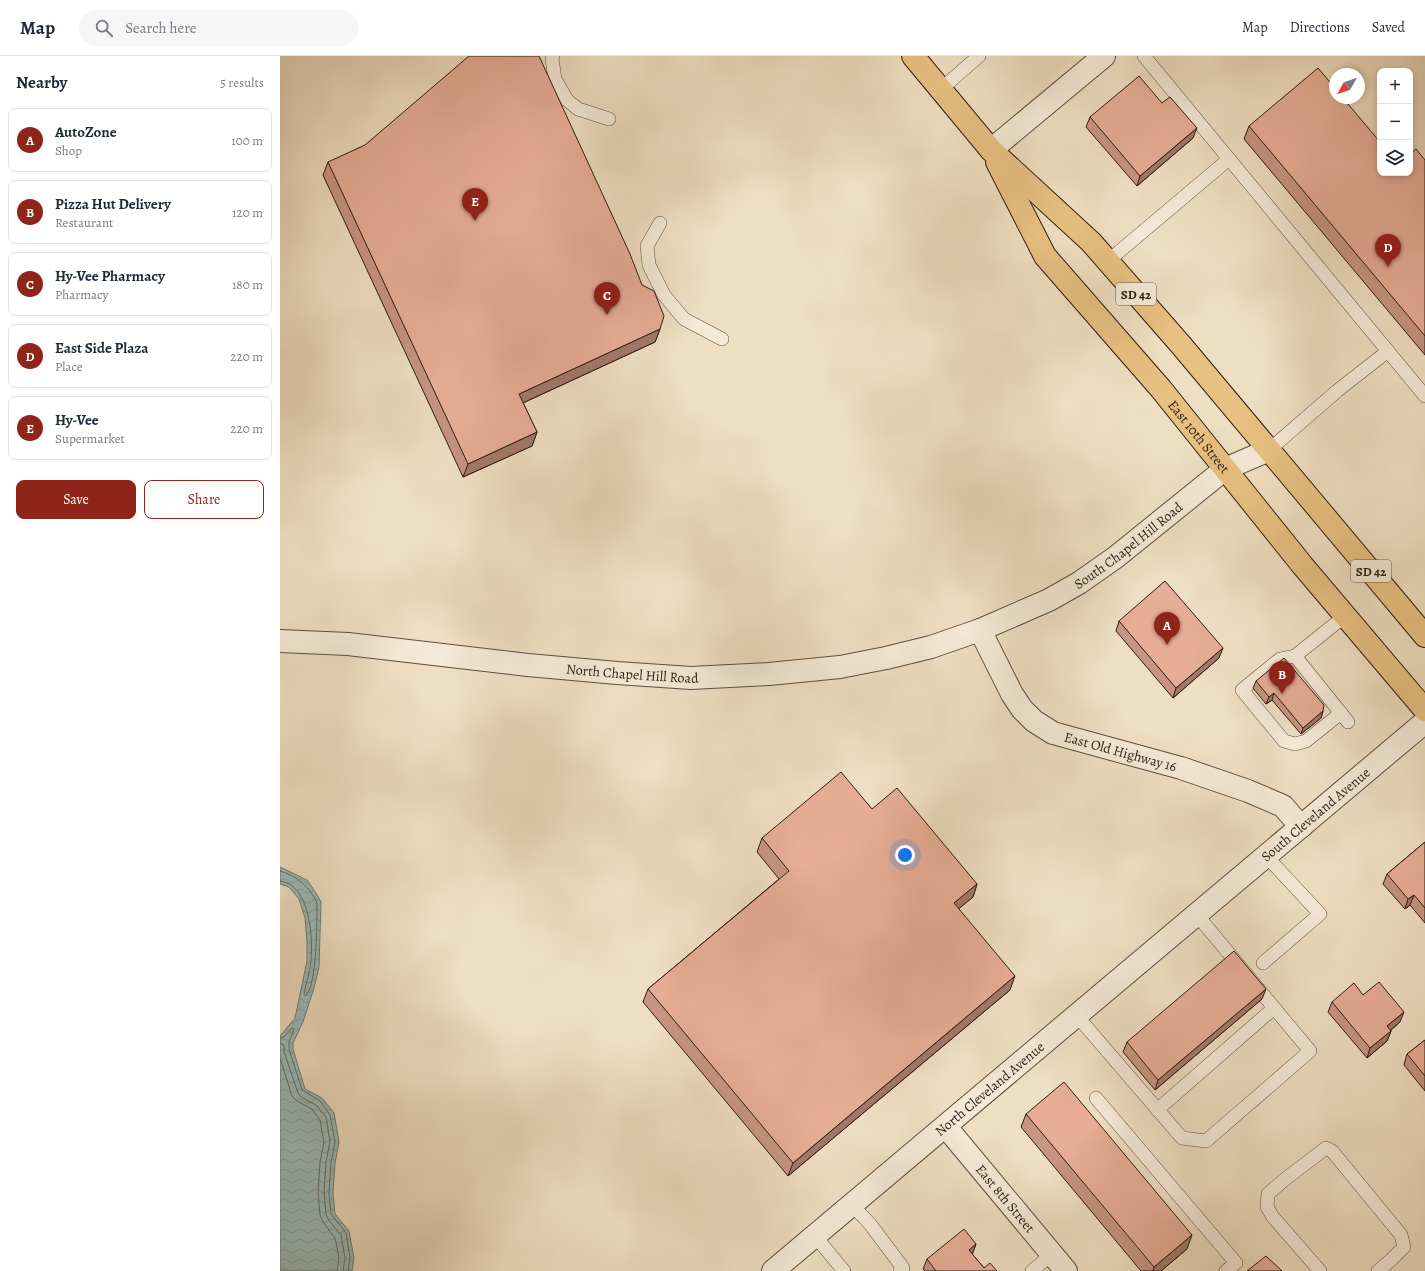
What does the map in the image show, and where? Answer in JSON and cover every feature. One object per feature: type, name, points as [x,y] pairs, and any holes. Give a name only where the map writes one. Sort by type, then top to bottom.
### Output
[{"type":"main road","name":"East 10th Street","points":[[913,56],[991,150],[1091,242],[1108,261],[1181,345],[1425,636]]},
{"type":"main road","name":"East 10th Street","points":[[991,150],[1045,256],[1161,389],[1345,616],[1425,710]]},
{"type":"street","points":[[991,150],[1104,56]]},
{"type":"street","name":"South Chapel Hill Road","points":[[980,630],[1049,600],[1093,574],[1143,536],[1225,469],[1269,450]]},
{"type":"street","name":"North Chapel Hill Road","points":[[280,641],[348,644],[617,673],[691,678],[769,674],[840,667],[931,647],[980,630]]},
{"type":"street","name":"East Old Highway 16","points":[[980,630],[1012,694],[1022,709],[1034,721],[1053,733],[1181,768],[1248,791],[1283,806],[1301,827]]},
{"type":"street","name":"South Cleveland Avenue","points":[[1202,911],[1425,722]]},
{"type":"street","name":"North Cleveland Avenue","points":[[773,1271],[1202,911]]},
{"type":"street","name":"East 8th Street","points":[[946,1127],[1066,1271]]},
{"type":"lane","points":[[553,56],[552,59],[555,79],[567,100],[578,109],[609,119]]},
{"type":"lane","points":[[941,89],[979,56]]},
{"type":"lane","points":[[1144,56],[1425,396]]},
{"type":"lane","points":[[1108,261],[1229,159]]},
{"type":"lane","points":[[660,223],[647,246],[649,265],[664,296],[684,319],[722,339]]},
{"type":"lane","points":[[1269,450],[1337,391],[1388,351]]},
{"type":"lane","points":[[1295,656],[1345,717],[1306,741],[1295,744],[1284,741],[1242,690],[1280,659],[1295,656],[1345,616]]},
{"type":"lane","points":[[1263,963],[1320,914],[1266,856]]},
{"type":"lane","points":[[1077,1016],[1182,1138],[1206,1141],[1310,1052],[1274,1008],[1202,911]]},
{"type":"lane","points":[[1157,1110],[1274,1008]]},
{"type":"lane","points":[[1096,1098],[1236,1263],[1226,1271]]},
{"type":"lane","points":[[1320,1271],[1266,1207],[1268,1194],[1326,1148],[1332,1151],[1401,1235],[1404,1247],[1378,1271]]},
{"type":"lane","points":[[852,1205],[870,1224],[903,1268],[900,1271]]},
{"type":"lane","points":[[815,1236],[844,1271]]},
{"type":"lane","points":[[1032,1271],[1052,1254]]},
{"type":"water","points":[[280,867],[307,880],[321,902],[319,967],[303,1022],[293,1043],[293,1049],[305,1089],[322,1098],[334,1113],[339,1142],[335,1163],[333,1193],[335,1214],[349,1231],[354,1258],[352,1271],[280,1271],[280,1036],[295,1018],[307,961],[307,941],[305,918],[299,899],[289,887],[280,884]]},
{"type":"building","points":[[469,56],[539,56],[630,254],[642,285],[654,291],[664,316],[660,329],[519,394],[537,432],[468,464],[328,162],[365,145]]},
{"type":"building","points":[[1318,68],[1329,81],[1329,104],[1348,104],[1377,138],[1377,176],[1413,176],[1413,152],[1416,149],[1425,160],[1425,336],[1249,126]]},
{"type":"building","points":[[1139,76],[1162,103],[1170,97],[1197,128],[1140,176],[1090,117]]},
{"type":"building","points":[[1165,581],[1223,648],[1176,688],[1119,621]]},
{"type":"building","points":[[1284,658],[1324,705],[1323,711],[1303,728],[1274,693],[1269,697],[1256,681]]},
{"type":"building","points":[[841,772],[872,809],[897,788],[977,884],[954,903],[1015,976],[793,1163],[648,989],[789,871],[762,838]]},
{"type":"building","points":[[1425,842],[1425,908],[1414,895],[1408,899],[1387,874]]},
{"type":"building","points":[[1234,951],[1266,989],[1158,1080],[1127,1042]]},
{"type":"building","points":[[1379,982],[1404,1012],[1387,1026],[1391,1031],[1370,1048],[1332,1002],[1354,983],[1363,995]]},
{"type":"building","points":[[1425,1040],[1425,1076],[1407,1054]]},
{"type":"building","points":[[1064,1082],[1192,1235],[1154,1267],[1026,1114]]},
{"type":"building","points":[[964,1229],[976,1244],[969,1250],[984,1268],[990,1263],[997,1271],[936,1271],[927,1259]]},
{"type":"building","points":[[1266,1256],[1282,1271],[1247,1271]]},
{"type":"place","name":"Hy-Vee","points":[[475,221]]},
{"type":"place","name":"East Side Plaza","points":[[1388,267]]},
{"type":"place","name":"Hy-Vee Pharmacy","points":[[607,315]]},
{"type":"place","name":"AutoZone","points":[[1167,645]]},
{"type":"place","name":"Pizza Hut Delivery","points":[[1282,694]]}]
